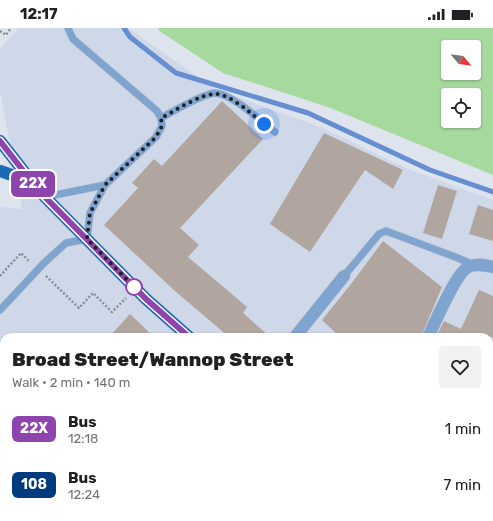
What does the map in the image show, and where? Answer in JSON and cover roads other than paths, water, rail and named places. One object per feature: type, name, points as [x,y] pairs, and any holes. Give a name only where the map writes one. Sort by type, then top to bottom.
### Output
[{"type":"main road","points":[[0,141],[45,197],[135,288],[185,333]]},
{"type":"main road","points":[[0,171],[32,182]]},
{"type":"street","points":[[430,333],[450,292],[463,270],[469,266],[480,264],[493,267]]},
{"type":"street","points":[[298,333],[344,276]]},
{"type":"lane","points":[[0,310],[38,269],[66,243],[87,239],[90,213],[105,185],[156,137],[162,126],[161,118],[157,111],[73,39],[68,28]]},
{"type":"lane","points":[[161,118],[197,99],[216,93],[233,100],[275,132]]},
{"type":"lane","points":[[45,197],[105,185]]},
{"type":"lane","points":[[344,276],[379,234],[386,231],[458,258],[467,262],[469,266]]},
{"type":"waterway","points":[[124,28],[130,37],[176,73],[308,113],[430,170],[493,192]]}]
